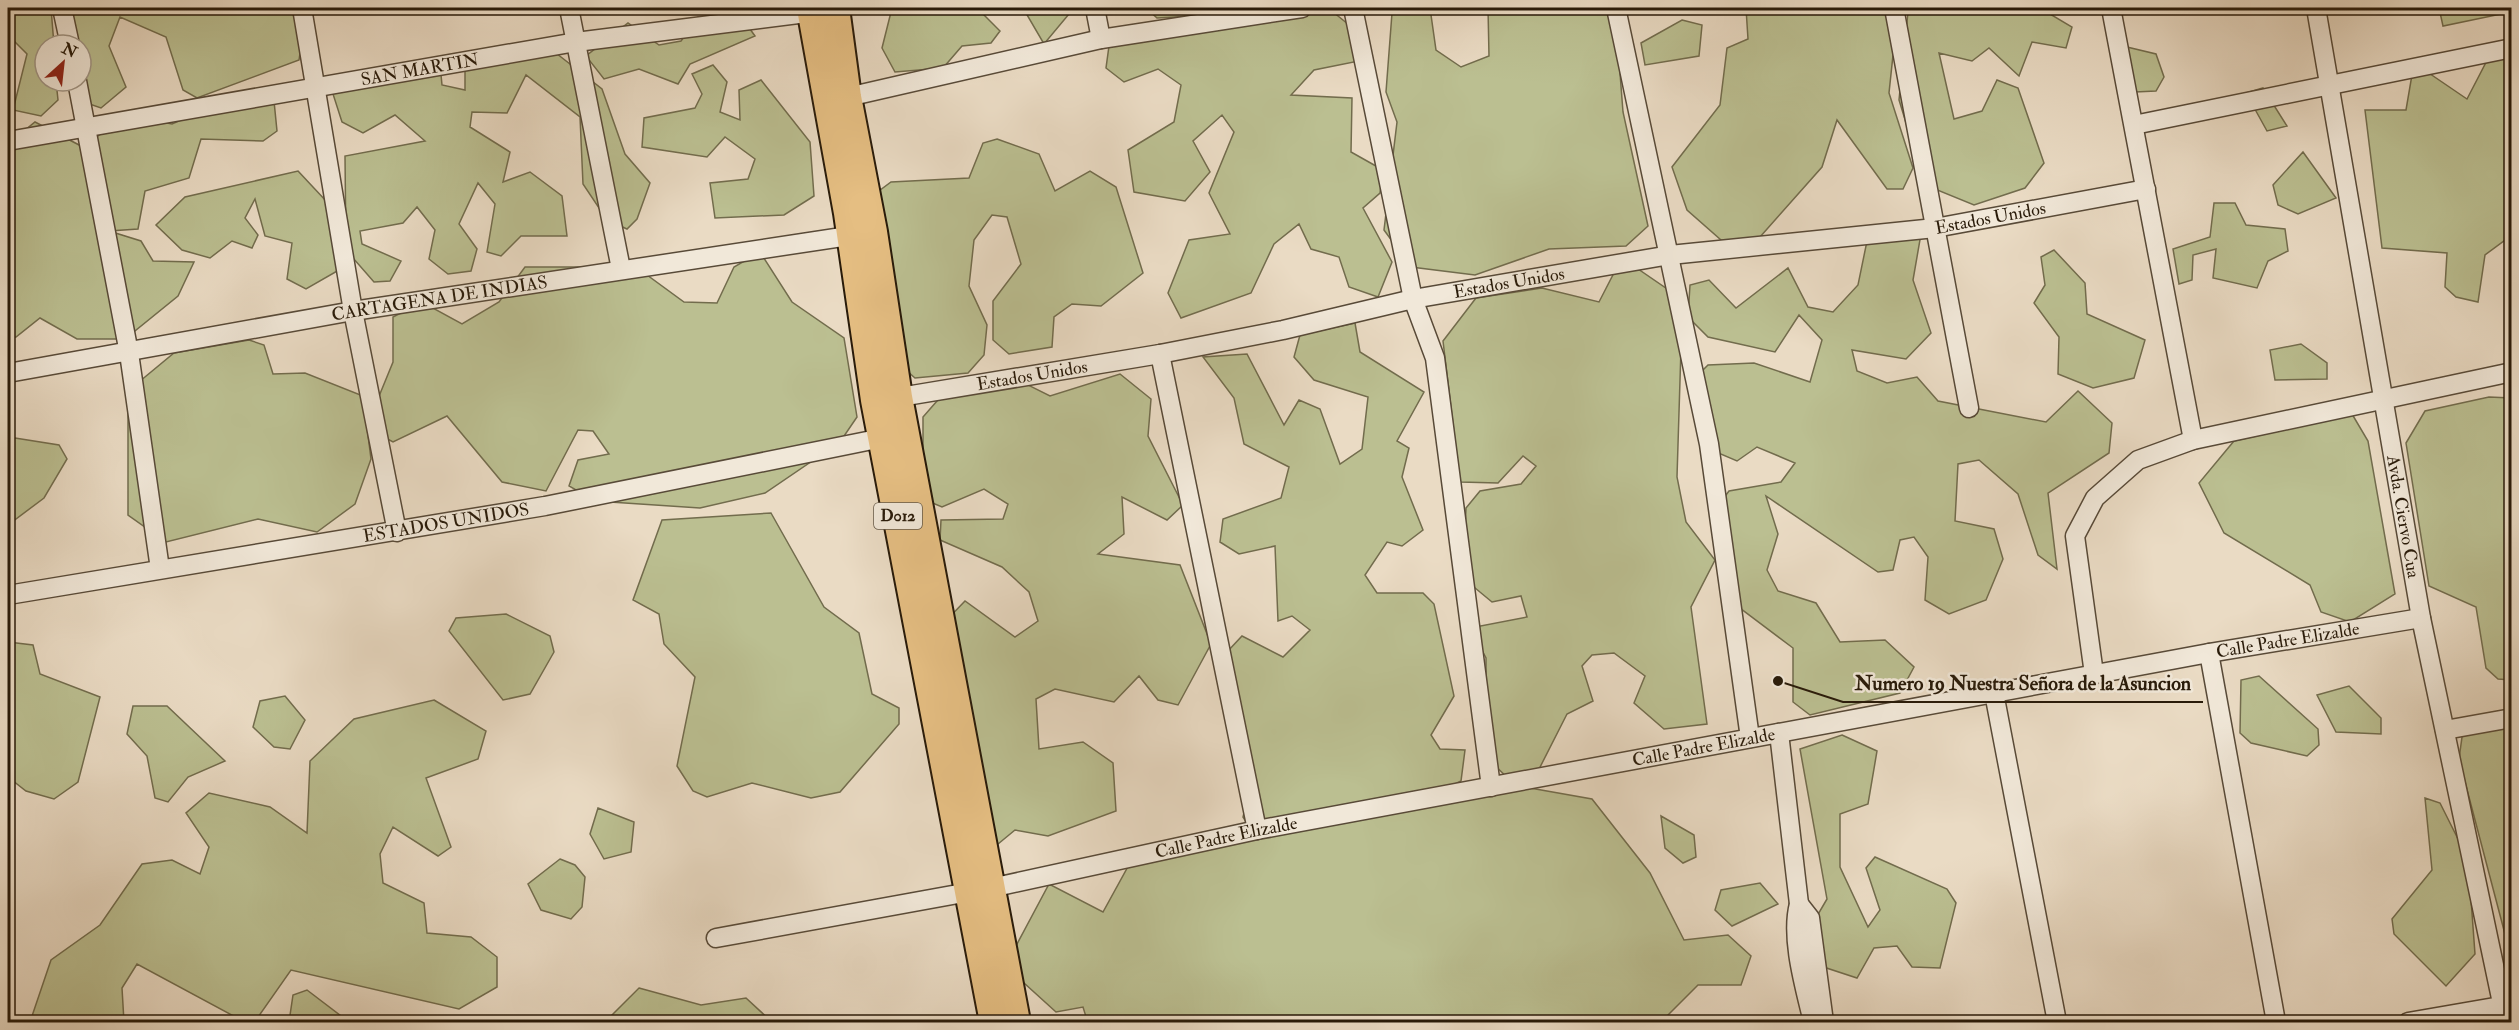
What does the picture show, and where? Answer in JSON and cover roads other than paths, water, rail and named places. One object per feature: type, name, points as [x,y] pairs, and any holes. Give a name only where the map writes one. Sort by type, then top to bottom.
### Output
[{"type":"main road","name":"D012","points":[[823,9],[862,234],[887,399],[981,889],[994,1023]]},
{"type":"main road","name":"D012","points":[[887,399],[882,438],[981,889],[1016,1023]]},
{"type":"street","points":[[62,8],[67,33]]},
{"type":"street","points":[[302,8],[352,311],[397,532]]},
{"type":"street","points":[[569,8],[621,269]]},
{"type":"street","points":[[1095,8],[1101,39]]},
{"type":"street","points":[[838,99],[1101,39],[1302,8]]},
{"type":"street","points":[[1353,8],[1413,299],[1435,358],[1491,786]]},
{"type":"street","points":[[1616,8],[1709,444],[1750,738]]},
{"type":"street","points":[[1894,8],[1969,408]]},
{"type":"street","points":[[2111,8],[2193,440]]},
{"type":"street","name":"Avda. Ciervo Cua","points":[[2316,8],[2421,618],[2507,1011]]},
{"type":"street","name":"SAN MARTIN","points":[[8,141],[576,42],[823,9]]},
{"type":"street","points":[[2134,125],[2511,48]]},
{"type":"street","points":[[79,93],[129,353],[160,569]]},
{"type":"street","name":"Estados Unidos","points":[[887,399],[1160,354],[1283,330],[1413,299],[1670,255],[1935,228],[2146,189]]},
{"type":"street","name":"CARTAGENA DE INDIAS","points":[[8,373],[352,311],[862,234]]},
{"type":"street","points":[[1160,354],[1257,830]]},
{"type":"street","points":[[2094,674],[2075,537],[2095,498],[2138,460],[2193,440],[2511,372]]},
{"type":"street","name":"ESTADOS UNIDOS","points":[[8,595],[545,506],[882,438]]},
{"type":"street","name":"Calle Padre Elizalde","points":[[716,938],[981,889],[1257,830],[1491,786],[2209,653],[2421,618]]},
{"type":"street","points":[[2209,653],[2276,1023]]},
{"type":"street","points":[[1994,693],[2057,1023]]},
{"type":"street","points":[[2445,730],[2511,718]]},
{"type":"street","points":[[1779,733],[1799,904],[1795,919],[1804,985],[1813,1023]]},
{"type":"street","points":[[1799,904],[1810,918],[1824,1023]]},
{"type":"street","points":[[2408,1023],[2507,1011]]},
{"type":"place","name":"Numero 19 Nuestra Señora de la Asuncion","points":[[1778,681]]}]
